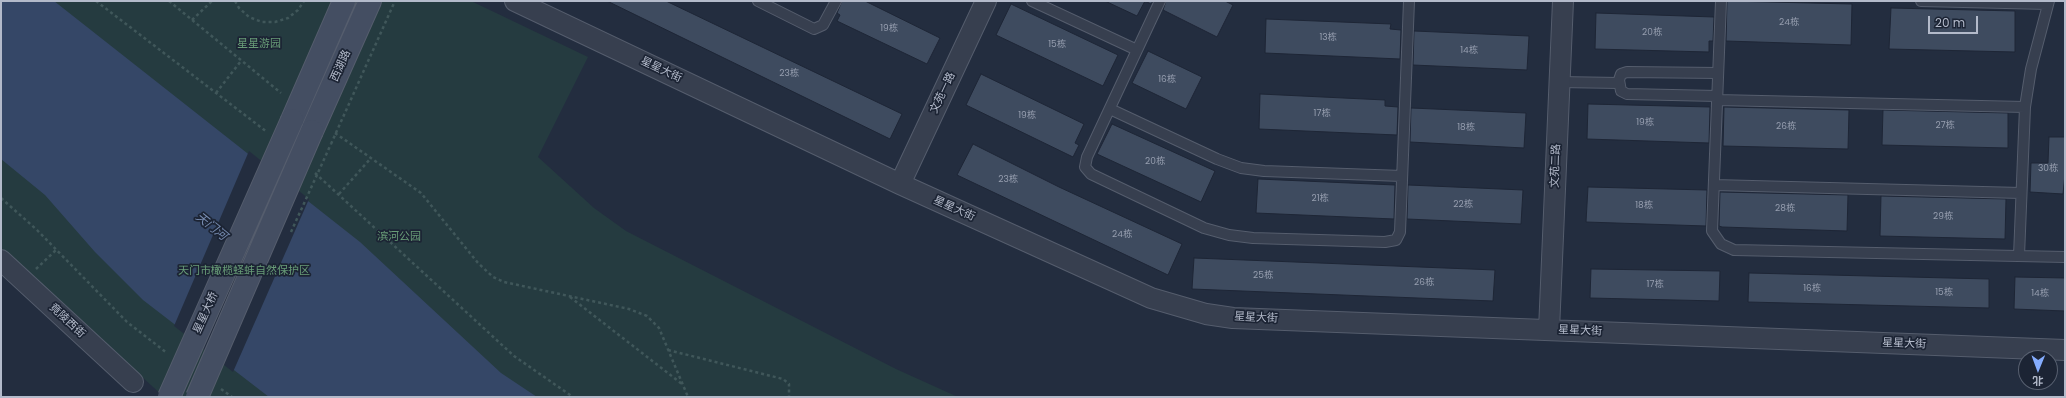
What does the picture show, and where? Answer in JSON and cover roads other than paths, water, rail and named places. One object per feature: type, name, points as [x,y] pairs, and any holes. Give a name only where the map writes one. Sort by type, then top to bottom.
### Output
[{"type":"main road","name":"星星大桥","points":[[169,397],[344,1]]},
{"type":"main road","name":"西湖路","points":[[196,397],[370,1]]},
{"type":"street","name":"星星大街","points":[[515,1],[900,184],[1152,298],[1206,314],[1233,318],[2065,350]]},
{"type":"street","name":"文苑一路","points":[[900,184],[986,1]]},
{"type":"street","name":"文苑二路","points":[[1550,330],[1562,1]]},
{"type":"street","name":"竟陵西街","points":[[1,260],[133,382]]},
{"type":"lane","points":[[758,1],[814,29],[824,25],[836,1]]},
{"type":"lane","points":[[1032,1],[1137,50]]},
{"type":"lane","points":[[1160,1],[1087,157],[1085,167],[1092,174],[1204,228],[1229,235],[1253,238],[1385,242],[1396,240],[1400,232],[1409,1]]},
{"type":"lane","points":[[1720,1],[1712,231],[1721,244],[1734,250],[2065,257]]},
{"type":"lane","points":[[1920,1],[2048,3],[2031,69],[2025,107],[2019,256]]},
{"type":"lane","points":[[1718,73],[1627,72],[1621,74],[1619,83],[1621,91],[1627,94],[2025,107]]},
{"type":"lane","points":[[1559,82],[1619,83]]},
{"type":"lane","points":[[1110,109],[1217,159],[1241,168],[1402,176]]},
{"type":"lane","points":[[1714,185],[2021,193]]},
{"type":"water","name":"天门市橄榄蛏蚌自然保护区","points":[[1,1],[54,1],[360,242],[501,373],[537,397],[269,397],[143,300],[95,252],[45,195],[1,159]]},
{"type":"park label","name":"星星游园","points":[[259,44]]},
{"type":"park label","name":"滨河公园","points":[[399,237]]},
{"type":"water label","name":"天门河","points":[[211,227]]}]
